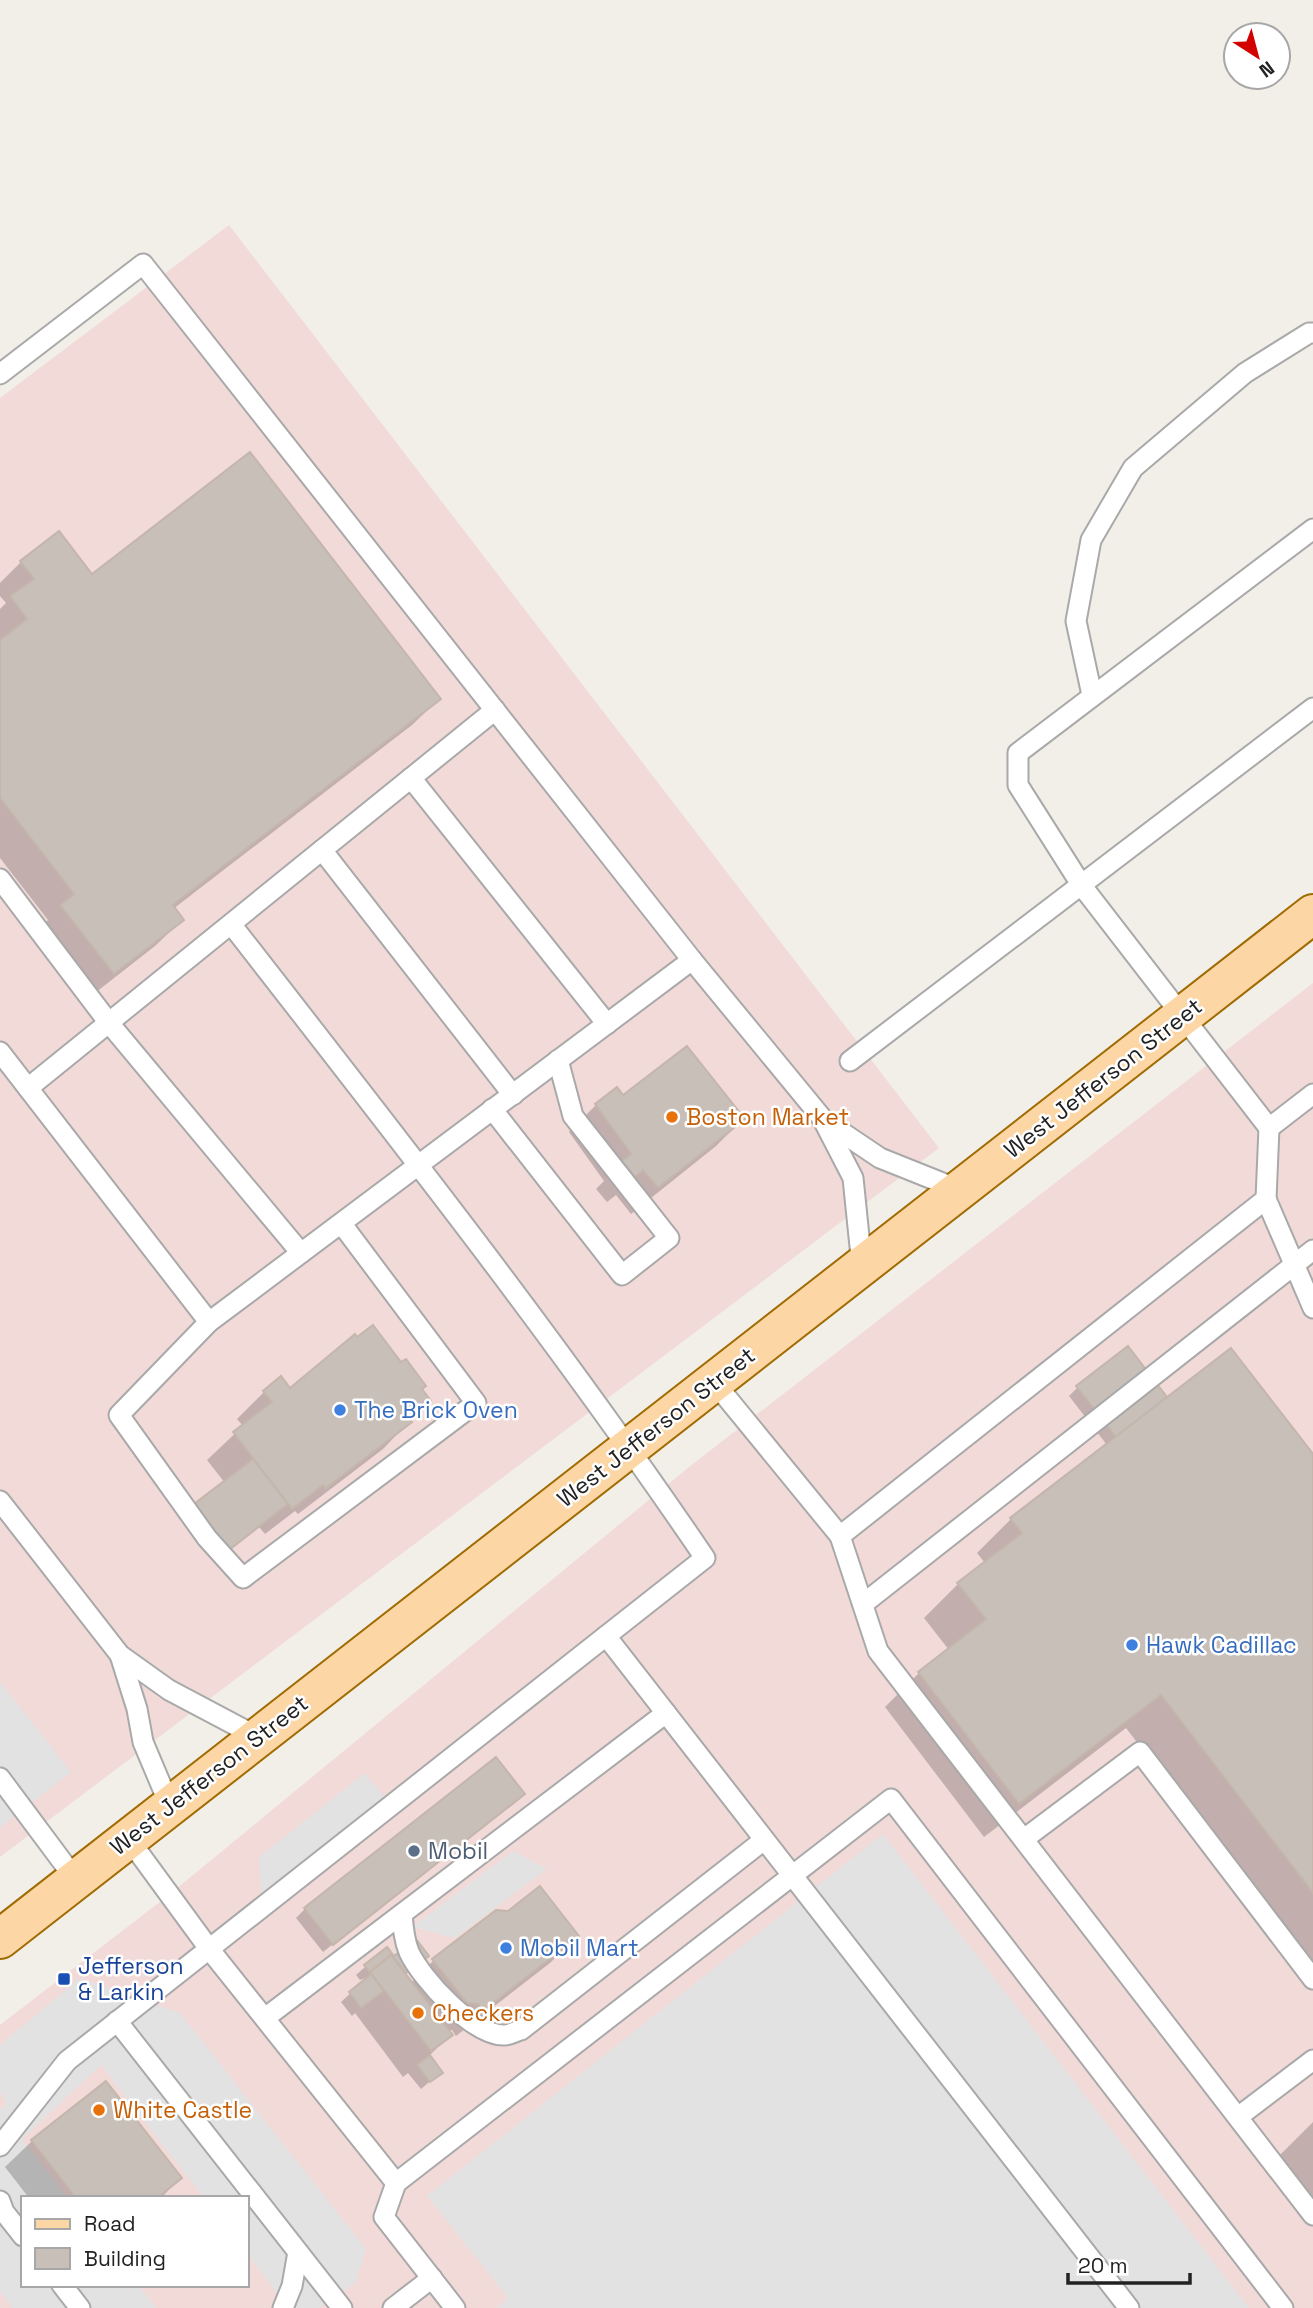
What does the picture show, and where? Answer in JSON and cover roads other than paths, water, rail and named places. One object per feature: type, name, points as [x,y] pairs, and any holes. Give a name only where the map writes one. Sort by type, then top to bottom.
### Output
[{"type":"main road","name":"West Jefferson Street","points":[[0,1939],[1313,914]]},
{"type":"lane","points":[[0,374],[143,264],[692,960],[822,1118],[853,1178],[862,1266]]},
{"type":"lane","points":[[1092,695],[1076,621],[1091,540],[1133,468],[1245,373],[1313,333]]},
{"type":"lane","points":[[1313,529],[1018,753],[1018,785],[1082,886],[1269,1128],[1266,1199],[1313,1308]]},
{"type":"lane","points":[[850,1061],[1313,708]]},
{"type":"lane","points":[[28,1088],[495,710]]},
{"type":"lane","points":[[411,778],[607,1024]]},
{"type":"lane","points":[[322,850],[513,1095]]},
{"type":"lane","points":[[0,879],[109,1023],[301,1254]]},
{"type":"lane","points":[[0,2146],[66,2061],[210,1951],[705,1558],[630,1447],[419,1165],[231,924]]},
{"type":"lane","points":[[341,1223],[476,1403],[243,1578],[207,1538],[119,1415],[209,1322],[301,1254],[341,1223],[492,1109],[692,960]]},
{"type":"lane","points":[[0,1052],[209,1322]]},
{"type":"lane","points":[[492,1109],[622,1275],[669,1238],[573,1116],[558,1060]]},
{"type":"lane","points":[[1269,1128],[1313,1094]]},
{"type":"lane","points":[[822,1118],[880,1158],[960,1190]]},
{"type":"lane","points":[[841,1536],[1266,1199]]},
{"type":"lane","points":[[863,1604],[1313,1250]]},
{"type":"lane","points":[[714,1382],[841,1536],[878,1651],[1313,2215]]},
{"type":"lane","points":[[0,1501],[120,1655],[169,1690],[258,1737]]},
{"type":"lane","points":[[606,1636],[1129,2308]]},
{"type":"lane","points":[[120,1655],[137,1709],[143,1742],[170,1806]]},
{"type":"lane","points":[[265,2018],[666,1713]]},
{"type":"lane","points":[[1024,1839],[1140,1752],[1313,1979]]},
{"type":"lane","points":[[0,1778],[76,1880]]},
{"type":"lane","points":[[456,2308],[384,2217],[396,2183],[891,1799],[1283,2308]]},
{"type":"lane","points":[[128,1838],[210,1951],[396,2183]]},
{"type":"lane","points":[[402,1914],[403,1934],[410,1954],[452,2007],[477,2025],[505,2035],[521,2030],[764,1840]]},
{"type":"lane","points":[[117,2021],[342,2308]]},
{"type":"lane","points":[[1238,2118],[1313,2060]]},
{"type":"lane","points":[[0,2201],[4,2212],[21,2233]]},
{"type":"lane","points":[[283,2308],[292,2286],[298,2252]]},
{"type":"lane","points":[[393,2308],[432,2278]]},
{"type":"lane","points":[[64,2287],[80,2308]]},
{"type":"place","name":"Boston Market","points":[[672,1117]]},
{"type":"place","name":"The Brick Oven","points":[[340,1410]]},
{"type":"place","name":"Hawk Cadillac","points":[[1132,1645]]},
{"type":"place","name":"Mobil","points":[[414,1851]]},
{"type":"place","name":"Mobil Mart","points":[[506,1948]]},
{"type":"place","name":"Jefferson & Larkin","points":[[64,1979]]},
{"type":"place","name":"Checkers","points":[[418,2013]]},
{"type":"place","name":"White Castle","points":[[99,2110]]}]
